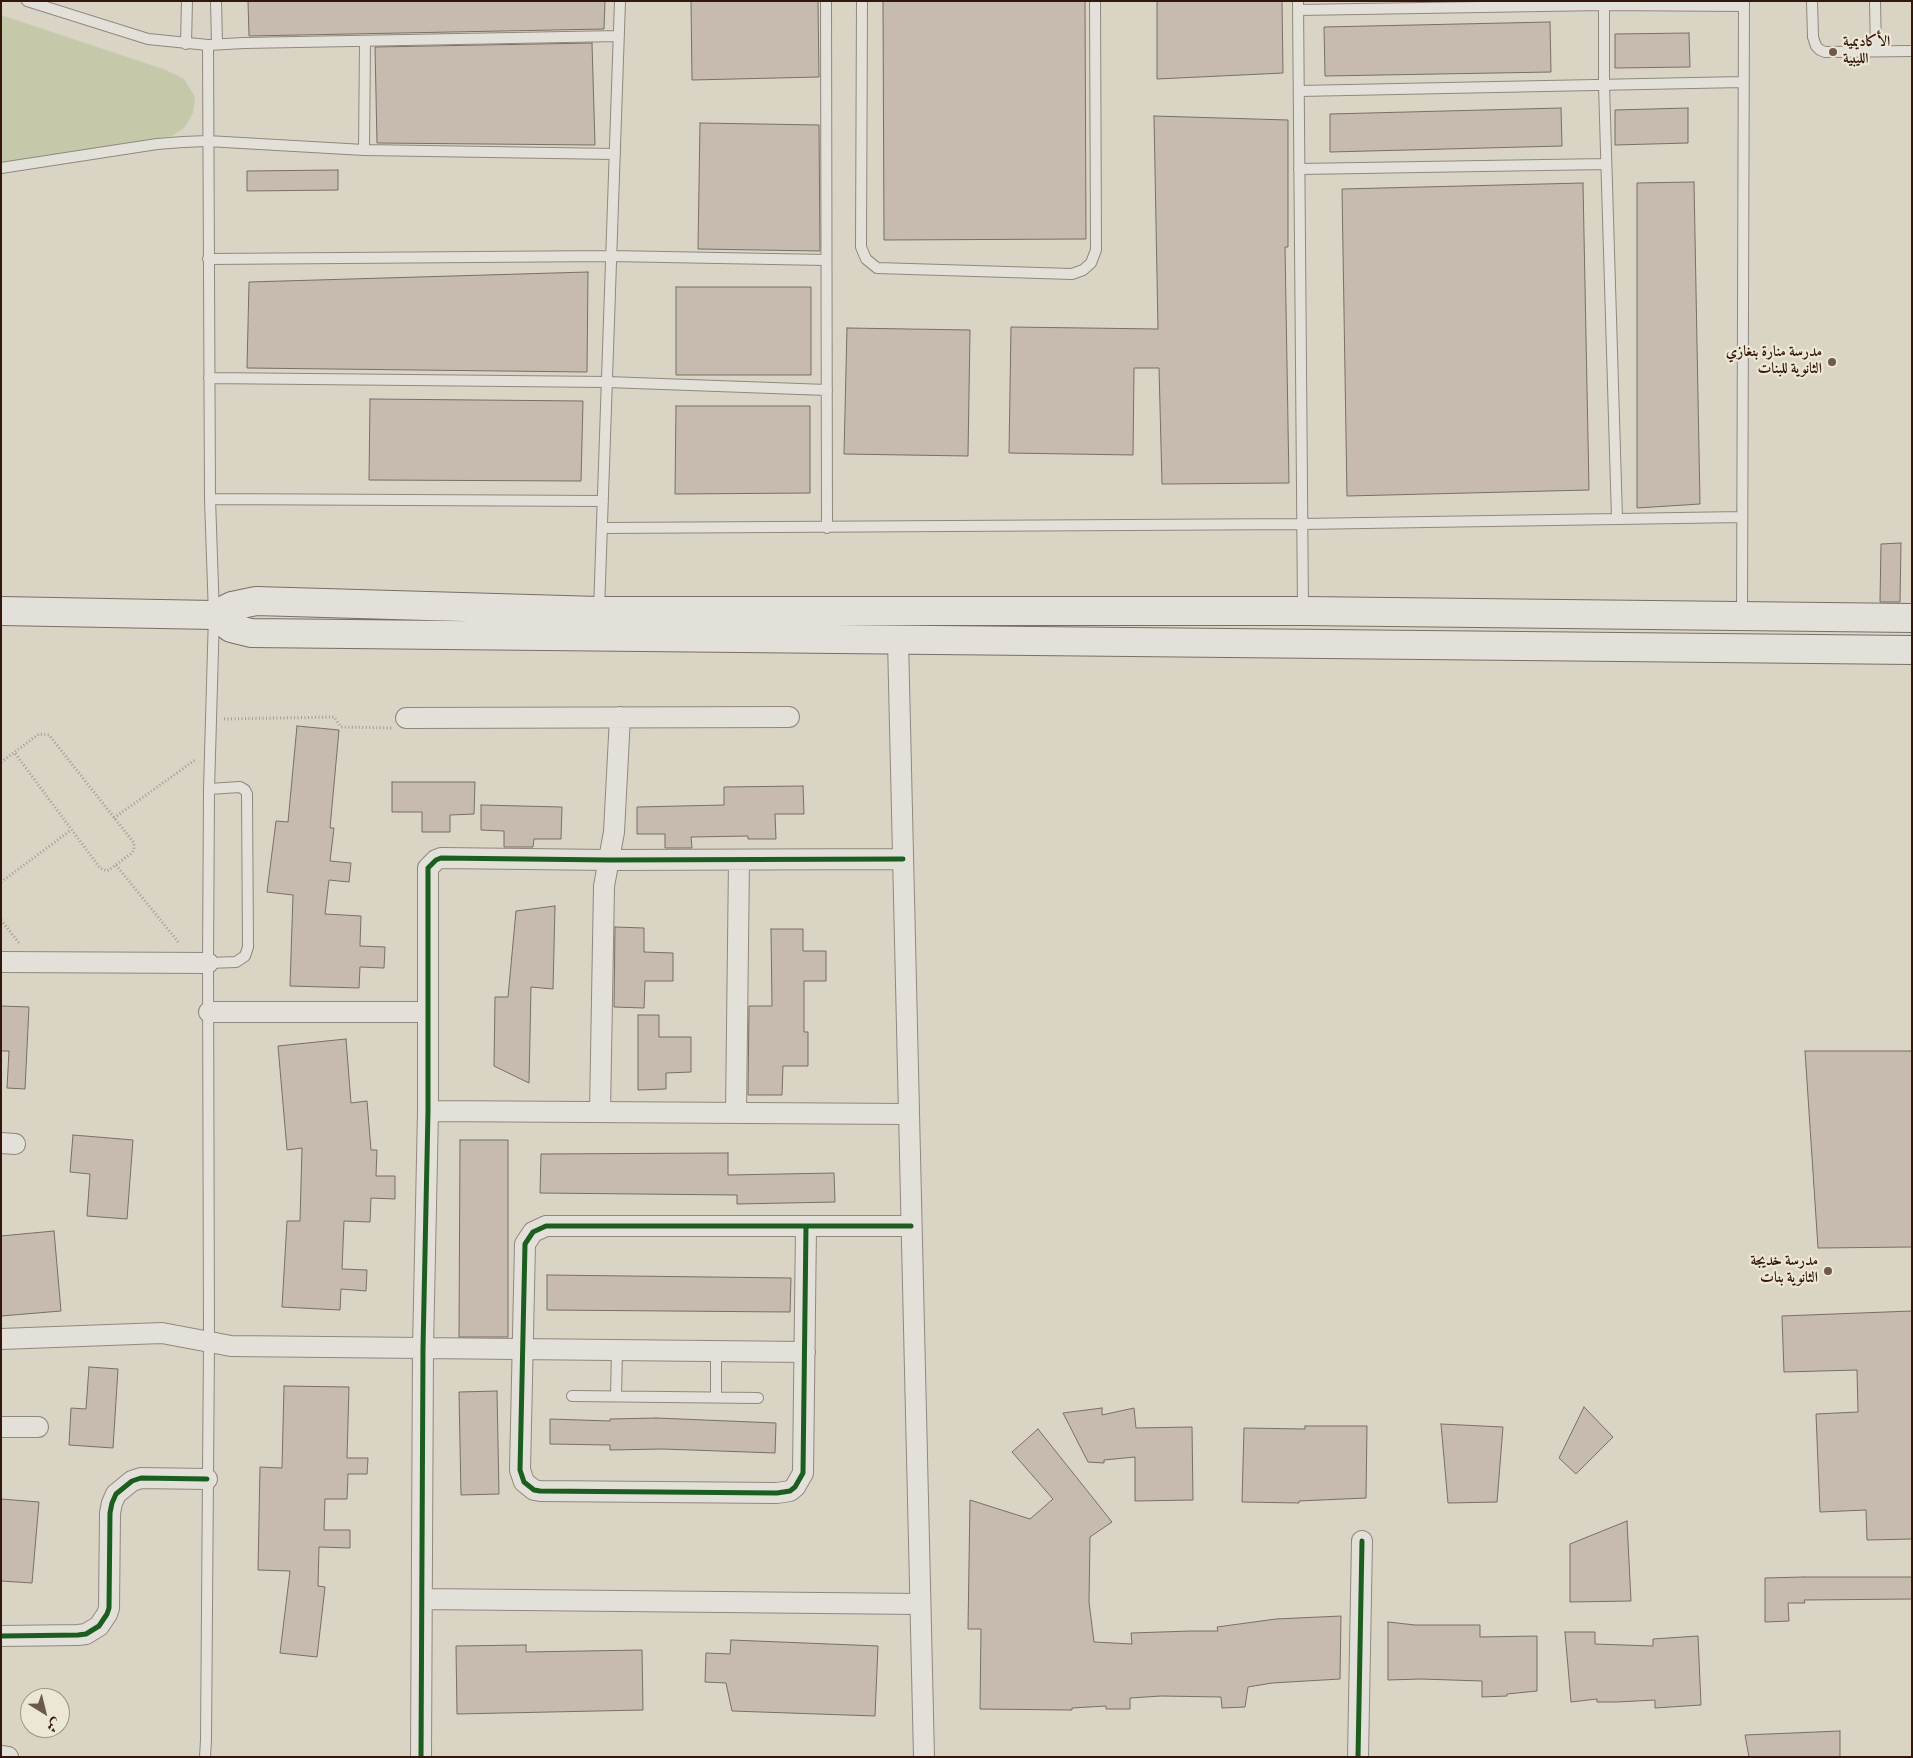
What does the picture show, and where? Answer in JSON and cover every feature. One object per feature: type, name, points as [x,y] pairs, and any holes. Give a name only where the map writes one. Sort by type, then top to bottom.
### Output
[{"type":"main road","points":[[1,611],[214,615],[232,606],[256,601],[599,611],[1303,611],[1912,618]]},
{"type":"main road","points":[[214,615],[231,628],[251,633],[1912,650]]},
{"type":"street","points":[[898,640],[924,1757]]},
{"type":"street","points":[[600,1112],[604,886],[614,832],[620,717]]},
{"type":"street","points":[[406,718],[790,717]]},
{"type":"street","points":[[421,1757],[423,1348],[428,1111],[427,874],[431,863],[441,858],[609,860],[903,859]]},
{"type":"street","points":[[736,1113],[739,860]]},
{"type":"street","points":[[1,962],[202,963]]},
{"type":"street","points":[[209,1012],[428,1012]]},
{"type":"street","points":[[428,1111],[909,1114]]},
{"type":"street","points":[[806,1226],[803,1473],[795,1488],[790,1491],[777,1493],[534,1490],[524,1482],[520,1470],[525,1244],[533,1232],[539,1228],[546,1226],[806,1226],[911,1226]]},
{"type":"street","points":[[1,1339],[162,1334],[231,1346],[805,1352]]},
{"type":"street","points":[[1,1426],[38,1427]]},
{"type":"street","points":[[1,1636],[78,1635],[86,1634],[99,1626],[109,1608],[110,1513],[116,1494],[132,1481],[141,1478],[207,1479]]},
{"type":"street","points":[[1358,1757],[1362,1541]]},
{"type":"street","points":[[422,1599],[920,1604]]},
{"type":"street","points":[[1,1756],[8,1757]]},
{"type":"lane","points":[[27,1],[42,3],[148,39],[186,44],[619,36]]},
{"type":"lane","points":[[186,44],[187,1]]},
{"type":"lane","points":[[205,1757],[209,1343],[209,1012],[202,963],[214,615],[210,499],[207,141],[216,1]]},
{"type":"lane","points":[[599,611],[620,1]]},
{"type":"lane","points":[[826,1],[827,528]]},
{"type":"lane","points":[[862,1],[861,247],[866,259],[877,268],[1072,274],[1083,270],[1092,263],[1096,250],[1095,1]]},
{"type":"lane","points":[[1812,1],[1813,37],[1816,46],[1820,50],[1825,52],[1912,51]]},
{"type":"lane","points":[[1875,1],[1876,51]]},
{"type":"lane","points":[[1604,3],[1604,85],[1617,518]]},
{"type":"lane","points":[[1303,611],[1298,6],[1604,3],[1744,4],[1742,617]]},
{"type":"lane","points":[[364,150],[365,40]]},
{"type":"lane","points":[[1298,90],[1744,82]]},
{"type":"lane","points":[[1,168],[157,144],[207,141],[364,150],[615,154]]},
{"type":"lane","points":[[1299,170],[1606,164]]},
{"type":"lane","points":[[208,259],[611,256],[826,260]]},
{"type":"lane","points":[[210,378],[607,382],[827,390]]},
{"type":"lane","points":[[210,499],[603,501]]},
{"type":"lane","points":[[602,528],[1302,524],[1742,516]]},
{"type":"lane","points":[[202,963],[236,962],[245,956],[248,947],[248,794],[240,787],[209,789]]},
{"type":"lane","points":[[616,1351],[616,1396]]},
{"type":"lane","points":[[716,1351],[716,1398]]},
{"type":"lane","points":[[572,1396],[758,1398]]},
{"type":"path","points":[[211,719],[334,717],[341,727],[389,730],[406,718]]},
{"type":"path","points":[[1,762],[14,752],[39,734],[49,735],[135,846],[132,853],[106,870],[100,868],[14,752]]},
{"type":"path","points":[[114,818],[210,750]]},
{"type":"path","points":[[1,882],[72,830]]},
{"type":"path","points":[[116,865],[202,963]]},
{"type":"green space","points":[[1,15],[166,70],[184,79],[195,97],[193,113],[184,128],[172,136],[1,164]]},
{"type":"building","points":[[248,1],[605,1],[604,29],[249,36]]},
{"type":"building","points":[[691,1],[818,1],[819,77],[692,80]]},
{"type":"building","points":[[883,1],[1085,1],[1086,239],[884,240]]},
{"type":"building","points":[[1157,1],[1282,1],[1283,73],[1157,79]]},
{"type":"building","points":[[1550,22],[1551,72],[1325,76],[1324,27]]},
{"type":"building","points":[[1689,33],[1690,67],[1615,68],[1615,34]]},
{"type":"building","points":[[592,43],[595,145],[377,143],[375,47]]},
{"type":"building","points":[[1561,108],[1562,146],[1330,152],[1330,114]]},
{"type":"building","points":[[1688,108],[1688,143],[1615,145],[1615,110]]},
{"type":"building","points":[[1154,116],[1288,120],[1288,247],[1285,247],[1289,483],[1162,484],[1159,368],[1134,368],[1133,455],[1009,453],[1011,327],[1158,329]]},
{"type":"building","points":[[700,123],[819,125],[820,251],[698,249]]},
{"type":"building","points":[[338,170],[338,190],[247,191],[247,171]]},
{"type":"building","points":[[1694,182],[1700,504],[1637,508],[1637,183]]},
{"type":"building","points":[[1583,183],[1589,490],[1347,496],[1342,189]]},
{"type":"building","points":[[588,272],[587,372],[247,368],[249,282]]},
{"type":"building","points":[[676,287],[811,287],[811,375],[676,375]]},
{"type":"building","points":[[847,328],[970,330],[968,456],[844,454]]},
{"type":"building","points":[[370,399],[583,401],[581,481],[369,480]]},
{"type":"building","points":[[676,406],[810,406],[810,493],[675,494]]},
{"type":"building","points":[[1901,543],[1900,602],[1880,602],[1881,544]]},
{"type":"building","points":[[297,726],[339,730],[330,828],[334,828],[330,861],[351,863],[349,882],[329,880],[325,914],[361,916],[360,946],[385,947],[384,968],[360,967],[359,988],[290,986],[293,895],[267,892],[276,821],[288,822]]},
{"type":"building","points":[[392,782],[475,782],[474,814],[450,815],[450,832],[422,832],[422,812],[392,812]]},
{"type":"building","points":[[803,786],[804,814],[775,814],[776,839],[748,839],[748,836],[691,837],[692,848],[665,848],[665,834],[637,834],[637,807],[724,805],[724,787]]},
{"type":"building","points":[[481,805],[562,807],[561,839],[534,839],[533,847],[504,847],[504,831],[481,830]]},
{"type":"building","points":[[555,906],[553,989],[531,987],[529,1083],[494,1066],[495,997],[508,997],[516,911]]},
{"type":"building","points":[[615,927],[644,928],[644,952],[673,953],[673,981],[645,981],[644,1008],[614,1007]]},
{"type":"building","points":[[771,929],[803,929],[803,951],[826,951],[826,981],[804,981],[804,1032],[808,1032],[808,1066],[783,1066],[782,1095],[748,1095],[749,1006],[772,1006]]},
{"type":"building","points":[[1,1006],[29,1007],[25,1089],[7,1088],[9,1051],[1,1051]]},
{"type":"building","points":[[638,1015],[659,1015],[659,1037],[691,1037],[691,1072],[666,1073],[666,1089],[638,1090]]},
{"type":"building","points":[[346,1039],[351,1103],[367,1101],[371,1150],[377,1150],[376,1176],[395,1176],[395,1199],[371,1198],[370,1222],[344,1221],[342,1269],[367,1270],[366,1291],[341,1289],[340,1310],[282,1307],[287,1221],[300,1221],[302,1148],[287,1150],[278,1046]]},
{"type":"building","points":[[1805,1051],[1912,1051],[1912,1247],[1818,1248]]},
{"type":"building","points":[[73,1135],[133,1140],[127,1219],[87,1216],[90,1174],[70,1172]]},
{"type":"building","points":[[460,1140],[508,1140],[508,1337],[459,1337]]},
{"type":"building","points":[[728,1153],[728,1175],[834,1173],[835,1202],[737,1204],[737,1195],[540,1193],[541,1154]]},
{"type":"building","points":[[54,1231],[61,1311],[1,1316],[1,1236]]},
{"type":"building","points":[[547,1275],[791,1278],[790,1312],[547,1310]]},
{"type":"building","points":[[1912,1311],[1912,1539],[1867,1540],[1866,1510],[1820,1512],[1816,1414],[1858,1412],[1857,1370],[1784,1372],[1782,1316]]},
{"type":"building","points":[[89,1367],[118,1369],[113,1448],[69,1445],[71,1408],[86,1409]]},
{"type":"building","points":[[284,1386],[349,1387],[347,1458],[368,1458],[367,1474],[348,1474],[347,1499],[325,1499],[324,1530],[350,1530],[350,1548],[319,1547],[318,1586],[325,1587],[317,1657],[280,1653],[290,1571],[258,1570],[260,1467],[282,1468]]},
{"type":"building","points":[[497,1391],[499,1494],[461,1495],[459,1392]]},
{"type":"building","points":[[1584,1407],[1613,1437],[1576,1474],[1559,1458]]},
{"type":"building","points":[[1102,1408],[1102,1415],[1134,1408],[1136,1428],[1192,1427],[1193,1500],[1135,1501],[1135,1457],[1104,1460],[1104,1463],[1088,1462],[1063,1413]]},
{"type":"building","points":[[656,1418],[776,1423],[775,1453],[663,1449],[610,1450],[610,1445],[550,1444],[550,1419],[610,1421],[610,1419]]},
{"type":"building","points":[[1441,1424],[1503,1427],[1497,1502],[1448,1503]]},
{"type":"building","points":[[1305,1426],[1367,1426],[1366,1498],[1299,1501],[1299,1503],[1242,1502],[1244,1428],[1305,1429]]},
{"type":"building","points":[[1038,1429],[1112,1522],[1090,1537],[1089,1602],[1094,1642],[1132,1644],[1131,1633],[1218,1631],[1217,1627],[1276,1619],[1341,1616],[1340,1679],[1272,1683],[1248,1687],[1245,1707],[1222,1708],[1221,1697],[1161,1696],[1130,1698],[1130,1709],[1106,1709],[1106,1706],[1072,1708],[1072,1710],[980,1709],[981,1629],[968,1629],[970,1500],[1030,1519],[1053,1499],[1012,1452]]},
{"type":"building","points":[[1,1499],[39,1502],[32,1583],[1,1581]]},
{"type":"building","points":[[1627,1521],[1631,1601],[1570,1602],[1570,1544]]},
{"type":"building","points":[[1912,1577],[1912,1599],[1804,1600],[1805,1603],[1788,1603],[1789,1621],[1765,1622],[1765,1578]]},
{"type":"building","points":[[1388,1622],[1415,1625],[1480,1625],[1480,1637],[1537,1636],[1537,1691],[1507,1694],[1507,1696],[1482,1697],[1482,1681],[1388,1680]]},
{"type":"building","points":[[1565,1632],[1595,1632],[1595,1644],[1653,1646],[1653,1639],[1698,1636],[1701,1705],[1655,1708],[1655,1700],[1597,1702],[1597,1699],[1571,1702]]},
{"type":"building","points":[[731,1640],[878,1646],[875,1716],[732,1711],[726,1683],[705,1682],[706,1653],[730,1654]]},
{"type":"building","points":[[526,1645],[526,1652],[642,1650],[643,1710],[457,1714],[456,1646]]},
{"type":"building","points":[[1840,1731],[1840,1757],[1749,1757],[1745,1735]]},
{"type":"cycle path","points":[[421,1757],[423,1348],[428,1111],[428,868],[441,858],[609,860],[903,859]]},
{"type":"cycle path","points":[[806,1226],[803,1473],[795,1487],[790,1491],[777,1493],[540,1491],[534,1490],[524,1482],[520,1470],[525,1244],[533,1232],[546,1226],[911,1226]]},
{"type":"cycle path","points":[[1,1636],[78,1635],[86,1634],[99,1626],[109,1608],[110,1513],[116,1494],[132,1481],[141,1478],[207,1479]]},
{"type":"cycle path","points":[[1358,1757],[1362,1541]]},
{"type":"place","name":"الأكاديمية الليبية","points":[[1833,52]]},
{"type":"place","name":"مدرسة منارة بنغازي الثانوية للبنات","points":[[1832,362]]},
{"type":"place","name":"مدرسة خديجة الثانوية بنات","points":[[1828,1271]]}]
